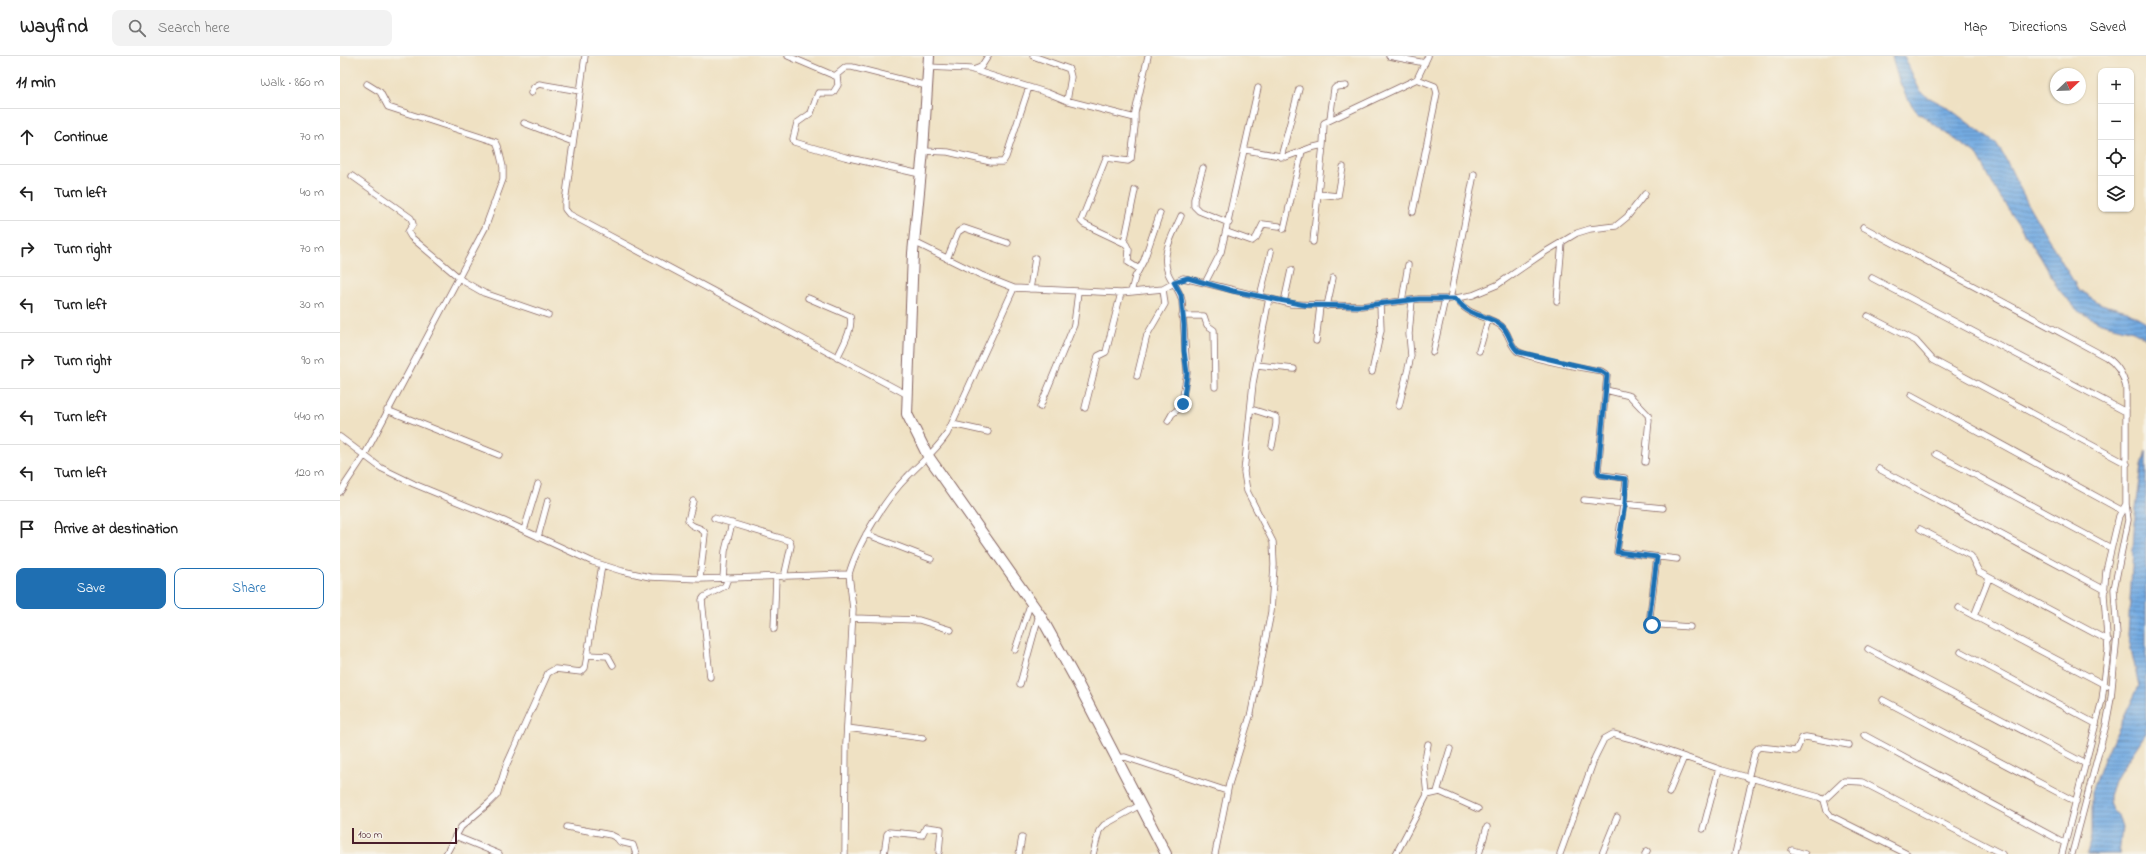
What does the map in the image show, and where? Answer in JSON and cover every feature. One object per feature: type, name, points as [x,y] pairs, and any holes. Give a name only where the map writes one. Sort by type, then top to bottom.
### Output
[{"type":"highway","points":[[929,56],[923,151],[914,242],[906,394],[907,414],[928,456],[1040,615],[1119,757],[1140,805],[1166,854]]},
{"type":"street","points":[[585,56],[565,202],[566,209],[569,214],[906,394]]},
{"type":"street","points":[[788,56],[837,76]]},
{"type":"street","points":[[973,70],[981,67],[988,56]]},
{"type":"street","points":[[1034,56],[1069,69],[1071,77],[1067,101]]},
{"type":"street","points":[[1139,269],[1128,262],[1128,246],[1084,224],[1081,220],[1106,158],[1128,161],[1131,159],[1135,118],[1148,56]]},
{"type":"street","points":[[1389,56],[1425,63]]},
{"type":"street","points":[[1313,242],[1324,126],[1330,119],[1417,78],[1428,56]]},
{"type":"street","points":[[837,76],[846,67],[852,67],[927,86]]},
{"type":"street","points":[[928,67],[973,70],[1029,87],[1067,101],[1135,118]]},
{"type":"street","points":[[837,76],[838,85],[835,91],[831,94],[818,93],[811,113],[797,123],[793,139],[795,144],[920,174]]},
{"type":"street","points":[[1413,212],[1437,93],[1436,86],[1417,78]]},
{"type":"street","points":[[340,492],[364,456],[387,410],[485,228],[501,189],[504,169],[498,144],[388,107],[380,92],[368,84]]},
{"type":"street","points":[[531,93],[534,86],[539,84],[580,91]]},
{"type":"street","points":[[1330,119],[1334,89],[1336,86],[1346,86]]},
{"type":"street","points":[[923,151],[948,152],[991,162],[1003,162],[1029,87]]},
{"type":"street","points":[[1205,284],[1222,252],[1246,150],[1258,88]]},
{"type":"street","points":[[1281,157],[1299,90]]},
{"type":"street","points":[[524,123],[573,142]]},
{"type":"street","points":[[1246,150],[1281,157],[1323,146]]},
{"type":"street","points":[[1227,232],[1252,241],[1256,238],[1263,224],[1282,228],[1302,151]]},
{"type":"street","points":[[1203,168],[1194,199],[1194,206],[1199,211],[1229,223]]},
{"type":"street","points":[[1318,194],[1338,196],[1343,168]]},
{"type":"street","points":[[1433,352],[1450,299],[1474,174]]},
{"type":"street","points":[[352,176],[411,218],[412,224],[408,232],[411,237],[458,278],[484,293],[548,315]]},
{"type":"street","points":[[1124,243],[1136,190]]},
{"type":"street","points":[[914,242],[998,283],[1014,288],[1121,293],[1163,288],[1184,278],[1284,302],[1320,306],[1380,304],[1402,300],[1450,299],[1473,295],[1497,284],[1562,242],[1584,230],[1616,226],[1627,217],[1644,194]]},
{"type":"street","points":[[1131,292],[1134,277],[1144,260],[1160,213]]},
{"type":"street","points":[[1168,421],[1172,414],[1181,407],[1186,383],[1181,295],[1167,268],[1167,254],[1170,240],[1181,216]]},
{"type":"street","points":[[1863,227],[2113,361],[2124,378],[2126,387],[2126,504],[2128,520],[2114,589],[2116,644],[2112,688],[2106,726],[2072,854]]},
{"type":"street","points":[[947,259],[958,232],[964,228],[1008,243]]},
{"type":"street","points":[[1557,301],[1562,242]]},
{"type":"street","points":[[1260,296],[1270,252]]},
{"type":"street","points":[[1030,289],[1035,258]]},
{"type":"street","points":[[1402,300],[1408,264]]},
{"type":"street","points":[[1284,302],[1291,270]]},
{"type":"street","points":[[1327,306],[1333,278]]},
{"type":"street","points":[[1872,278],[2126,412]]},
{"type":"street","points":[[846,854],[847,728],[853,618],[849,574],[854,555],[866,534],[897,488],[940,444],[952,424],[991,335],[1014,288]]},
{"type":"street","points":[[1137,376],[1147,335],[1165,304],[1163,288]]},
{"type":"street","points":[[1040,406],[1074,325],[1078,292]]},
{"type":"street","points":[[1085,408],[1098,356],[1106,352],[1121,293]]},
{"type":"street","points":[[808,298],[850,316],[851,322],[837,358]]},
{"type":"street","points":[[1215,854],[1227,792],[1251,713],[1271,612],[1274,565],[1273,542],[1247,491],[1244,482],[1256,365],[1269,298]]},
{"type":"street","points":[[1450,299],[1466,310],[1503,327],[1514,348],[1519,352],[1604,372],[1608,378],[1598,471],[1600,475],[1626,479],[1625,504],[1617,552],[1677,559]]},
{"type":"street","points":[[1399,406],[1411,356],[1409,334],[1412,300]]},
{"type":"street","points":[[1372,372],[1382,330],[1380,304]]},
{"type":"street","points":[[1316,340],[1320,306]]},
{"type":"street","points":[[1182,316],[1204,316],[1207,325],[1214,330],[1215,387]]},
{"type":"street","points":[[1868,316],[1916,341],[1933,360],[2127,464]]},
{"type":"street","points":[[1479,351],[1488,320]]},
{"type":"street","points":[[1256,365],[1294,369]]},
{"type":"street","points":[[1606,390],[1630,396],[1648,415],[1650,420],[1645,462]]},
{"type":"street","points":[[1911,395],[2121,510]]},
{"type":"street","points":[[1251,409],[1276,417],[1272,446]]},
{"type":"street","points":[[387,410],[499,455]]},
{"type":"street","points":[[952,424],[988,432]]},
{"type":"street","points":[[340,437],[381,468],[414,484],[524,530],[602,565],[650,577],[700,579],[849,574]]},
{"type":"street","points":[[1936,454],[2111,548]]},
{"type":"street","points":[[1879,469],[2105,590]]},
{"type":"street","points":[[524,530],[538,484]]},
{"type":"street","points":[[538,537],[548,500]]},
{"type":"street","points":[[1584,500],[1663,508]]},
{"type":"street","points":[[692,501],[688,521],[690,525],[703,530],[705,534],[700,579]]},
{"type":"street","points":[[2062,854],[2096,724],[2104,685],[2107,640],[2105,590],[2111,548],[2121,510],[2126,504]]},
{"type":"street","points":[[714,518],[790,542],[791,546],[784,577]]},
{"type":"street","points":[[710,677],[702,600],[704,596],[725,586],[725,551],[732,523]]},
{"type":"street","points":[[1920,529],[1974,558],[1977,570],[1989,578],[2116,644]]},
{"type":"street","points":[[866,534],[931,559]]},
{"type":"street","points":[[1657,557],[1649,624],[1690,627]]},
{"type":"street","points":[[446,854],[460,827],[489,804],[497,795],[506,766],[548,673],[555,669],[580,672],[584,671],[602,565]]},
{"type":"street","points":[[774,629],[776,577]]},
{"type":"street","points":[[1974,616],[1989,578]]},
{"type":"street","points":[[1015,650],[1031,601]]},
{"type":"street","points":[[1959,608],[2112,688]]},
{"type":"street","points":[[1020,684],[1040,615]]},
{"type":"street","points":[[853,618],[919,620],[951,630]]},
{"type":"street","points":[[1868,649],[2086,764]]},
{"type":"street","points":[[1961,652],[2096,724]]},
{"type":"street","points":[[587,655],[608,656],[613,665]]},
{"type":"street","points":[[1883,700],[2076,802]]},
{"type":"street","points":[[847,728],[923,738]]},
{"type":"street","points":[[1562,853],[1580,796],[1595,757],[1607,736],[1610,734],[1619,735],[1719,769],[1819,797],[1824,800],[1827,812],[1831,816],[1907,854]]},
{"type":"street","points":[[1864,735],[2065,843]]},
{"type":"street","points":[[1735,854],[1755,751],[1759,747],[1796,751],[1802,738],[1806,737],[1849,744]]},
{"type":"street","points":[[1396,854],[1428,795],[1424,774],[1428,744]]},
{"type":"street","points":[[1436,792],[1450,749]]},
{"type":"street","points":[[1119,757],[1227,792]]},
{"type":"street","points":[[1669,793],[1684,757]]},
{"type":"street","points":[[1703,829],[1719,769]]},
{"type":"street","points":[[1824,800],[1844,781],[1862,782],[2002,854]]},
{"type":"street","points":[[1428,795],[1436,792],[1478,809]]},
{"type":"street","points":[[1094,854],[1099,830],[1104,825],[1140,805]]},
{"type":"street","points":[[1602,854],[1617,817]]},
{"type":"street","points":[[566,827],[611,835],[617,838],[620,842],[633,845],[636,854]]},
{"type":"street","points":[[884,854],[887,834],[889,832],[922,835],[926,827],[941,829],[939,852]]},
{"type":"street","points":[[1480,854],[1487,827]]},
{"type":"street","points":[[455,836],[499,854]]},
{"type":"street","points":[[1019,854],[1022,837]]},
{"type":"street","points":[[1792,850],[1805,854]]},
{"type":"water","points":[[1892,56],[1904,56],[1919,89],[1926,96],[1947,107],[1996,144],[2004,156],[2030,208],[2078,289],[2101,304],[2127,311],[2146,322],[2146,338],[2133,331],[2101,323],[2078,311],[2059,290],[2041,258],[1999,195],[1978,156],[1916,111],[1901,85]]},
{"type":"water","points":[[2146,450],[2146,733],[2114,781],[2109,796],[2112,810],[2118,815],[2122,828],[2119,854],[2087,854],[2092,832],[2092,792],[2104,759],[2139,686],[2128,635],[2135,515],[2142,466]]},
{"type":"route","points":[[1183,404],[1187,373],[1184,358],[1184,325],[1181,309],[1182,301],[1181,295],[1174,282],[1178,280],[1188,278],[1205,284],[1290,304],[1361,306],[1402,300],[1456,299],[1461,306],[1472,314],[1500,324],[1505,330],[1514,348],[1519,352],[1558,363],[1601,371],[1607,375],[1608,378],[1598,471],[1600,475],[1626,479],[1625,504],[1617,552],[1657,557],[1649,622],[1650,625],[1652,625]]}]
